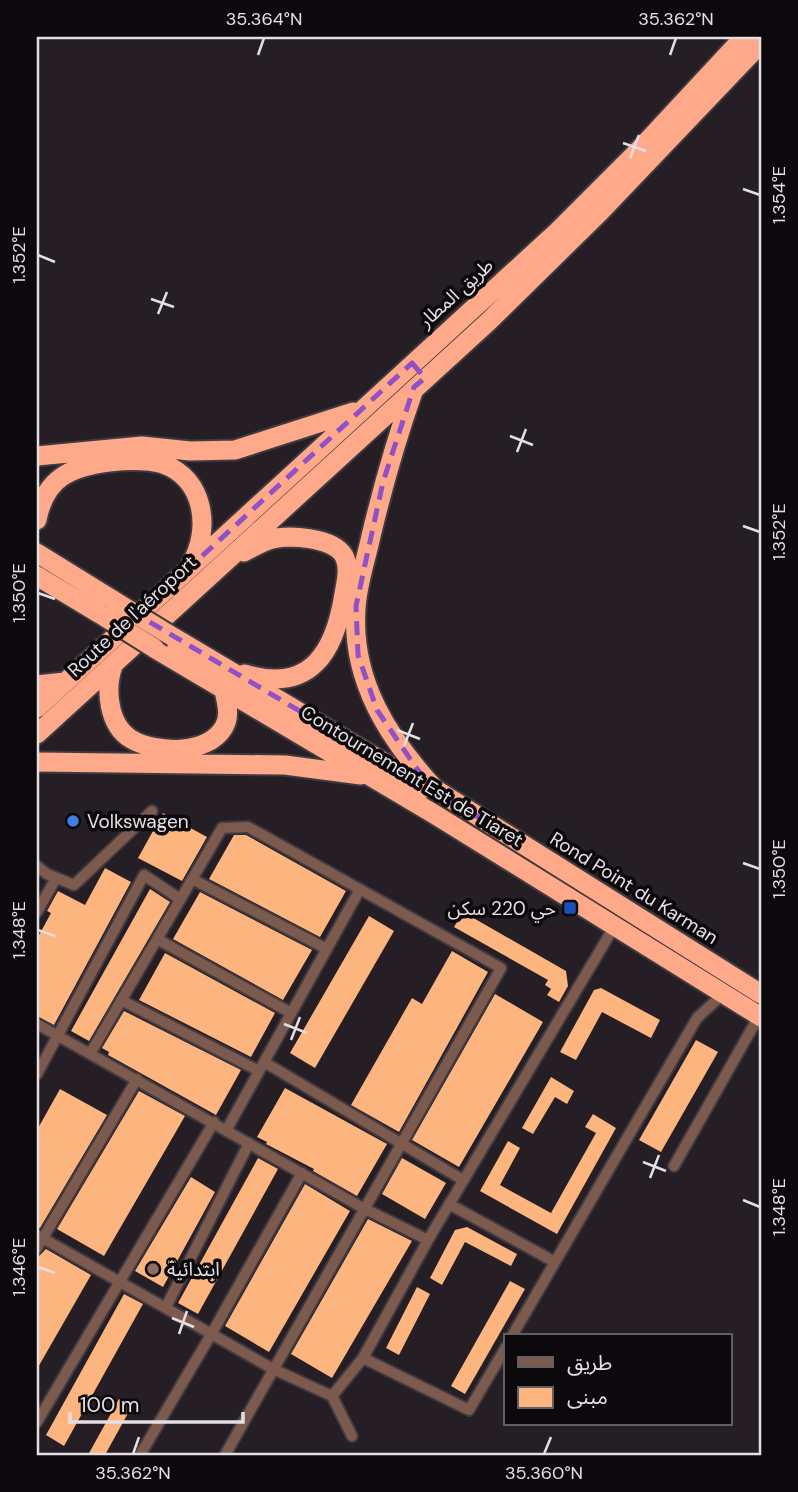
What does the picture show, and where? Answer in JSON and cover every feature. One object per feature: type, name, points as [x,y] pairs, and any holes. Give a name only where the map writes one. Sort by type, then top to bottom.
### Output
[{"type":"highway","name":"طريق المطار","points":[[227,559],[417,376],[639,150],[744,37]]},
{"type":"highway","name":"طريق المطار","points":[[187,572],[360,409],[417,376],[488,322],[583,230],[761,43]]},
{"type":"highway","points":[[417,376],[389,459],[356,606],[355,635],[364,682],[377,710],[416,769],[436,789],[482,820]]},
{"type":"highway","points":[[37,456],[142,446],[190,451],[235,450],[360,409]]},
{"type":"highway","points":[[37,520],[42,500],[54,482],[70,471],[89,464],[127,460],[165,465],[180,474],[194,490],[201,504],[203,524],[200,543],[187,572]]},
{"type":"highway","points":[[37,537],[41,556]]},
{"type":"highway","points":[[219,666],[270,680],[290,678],[310,668],[326,653],[334,637],[341,615],[348,570],[344,556],[334,545],[292,537],[271,539],[227,559]]},
{"type":"highway","name":"Contournement Est de Tiaret","points":[[41,556],[107,607],[154,648],[370,776],[760,1016]]},
{"type":"highway","name":"Route de l'aéroport","points":[[40,718],[113,666],[227,559]]},
{"type":"highway","name":"Route de l'aéroport","points":[[40,718],[65,682],[187,572]]},
{"type":"highway","name":"Contournement Est de Tiaret","points":[[37,576],[173,637],[482,820]]},
{"type":"highway","points":[[113,666],[108,687],[117,725],[129,738],[144,745],[189,748],[218,736],[229,714],[224,690]]},
{"type":"highway","points":[[37,685],[65,682]]},
{"type":"highway","points":[[37,762],[285,765],[370,776]]},
{"type":"highway","name":"Rond Point du Karman","points":[[482,820],[761,994]]},
{"type":"street","points":[[37,866],[74,885],[152,811]]},
{"type":"street","points":[[90,1054],[222,828],[248,827],[501,968],[225,1455]]},
{"type":"street","points":[[37,1074],[144,875],[180,899]]},
{"type":"street","points":[[37,912],[56,878]]},
{"type":"street","points":[[192,879],[327,949]]},
{"type":"street","points":[[227,1129],[360,889]]},
{"type":"street","points":[[332,1396],[363,1358],[463,1180],[614,928]]},
{"type":"street","points":[[157,939],[291,1013]]},
{"type":"street","points":[[513,1334],[697,1018],[723,995]]},
{"type":"street","points":[[121,1000],[261,1067],[463,1180]]},
{"type":"street","points":[[674,1166],[760,1016]]},
{"type":"street","points":[[37,1024],[363,1208],[428,1240]]},
{"type":"street","points":[[136,1079],[39,1241],[121,1281],[273,1368],[332,1396],[352,1436]]},
{"type":"street","points":[[37,1422],[214,1122]]},
{"type":"street","points":[[166,1307],[249,1143]]},
{"type":"street","points":[[140,1455],[302,1173]]},
{"type":"street","points":[[449,1204],[555,1262]]},
{"type":"street","points":[[363,1358],[469,1410],[504,1350]]},
{"type":"highlighted area","points":[[412,363],[425,378],[414,387],[383,482],[356,606],[358,655],[377,710],[417,769],[435,789],[483,820],[138,615]]},
{"type":"building","points":[[163,813],[207,837],[182,881],[138,858]]},
{"type":"building","points":[[234,835],[246,835],[346,891],[320,937],[209,879]]},
{"type":"building","points":[[105,868],[131,882],[54,1025],[37,1016],[37,939],[51,913],[47,911],[58,891],[85,905]]},
{"type":"building","points":[[150,889],[170,902],[89,1041],[71,1031]]},
{"type":"building","points":[[200,892],[312,950],[283,1000],[173,939]]},
{"type":"building","points":[[463,912],[566,971],[568,986],[559,1002],[547,995],[551,989],[545,985],[548,980],[454,927]]},
{"type":"building","points":[[369,916],[394,931],[315,1068],[290,1053]]},
{"type":"building","points":[[452,951],[488,972],[399,1132],[351,1105],[412,998],[422,1004]]},
{"type":"building","points":[[165,953],[275,1013],[251,1057],[139,1000]]},
{"type":"building","points":[[601,988],[660,1020],[651,1038],[602,1012],[576,1060],[560,1052],[594,990]]},
{"type":"building","points":[[495,994],[543,1022],[459,1167],[412,1140]]},
{"type":"building","points":[[124,1011],[241,1070],[216,1115],[108,1055],[109,1052],[102,1048]]},
{"type":"building","points":[[696,1040],[718,1052],[661,1152],[639,1140]]},
{"type":"building","points":[[551,1077],[574,1091],[567,1104],[555,1097],[533,1134],[522,1128]]},
{"type":"building","points":[[285,1088],[387,1144],[357,1196],[257,1137]]},
{"type":"building","points":[[60,1089],[107,1115],[40,1228],[37,1227],[37,1130]]},
{"type":"building","points":[[139,1091],[185,1116],[104,1256],[57,1229]]},
{"type":"building","points":[[593,1114],[616,1128],[557,1234],[480,1191],[508,1141],[520,1148],[500,1185],[551,1213],[596,1133],[585,1127]]},
{"type":"building","points":[[258,1158],[278,1169],[198,1314],[178,1303]]},
{"type":"building","points":[[402,1158],[446,1183],[425,1219],[382,1194]]},
{"type":"building","points":[[191,1177],[215,1192],[163,1287],[135,1271]]},
{"type":"building","points":[[305,1184],[350,1211],[269,1352],[225,1326]]},
{"type":"building","points":[[368,1219],[412,1241],[332,1378],[291,1354]]},
{"type":"building","points":[[467,1227],[517,1254],[511,1266],[465,1242],[442,1285],[430,1278],[455,1230]]},
{"type":"building","points":[[46,1249],[91,1275],[37,1369],[37,1258]]},
{"type":"building","points":[[510,1281],[525,1289],[465,1394],[451,1386]]},
{"type":"building","points":[[417,1287],[430,1294],[399,1355],[386,1348]]},
{"type":"building","points":[[124,1294],[143,1304],[64,1446],[46,1435]]},
{"type":"building","points":[[119,1399],[132,1406],[105,1455],[88,1455]]},
{"type":"place","name":"Volkswagen","points":[[73,821]]},
{"type":"place","name":"حي 220 سكن","points":[[570,908]]},
{"type":"place","name":"ابتدائية","points":[[153,1269]]}]
